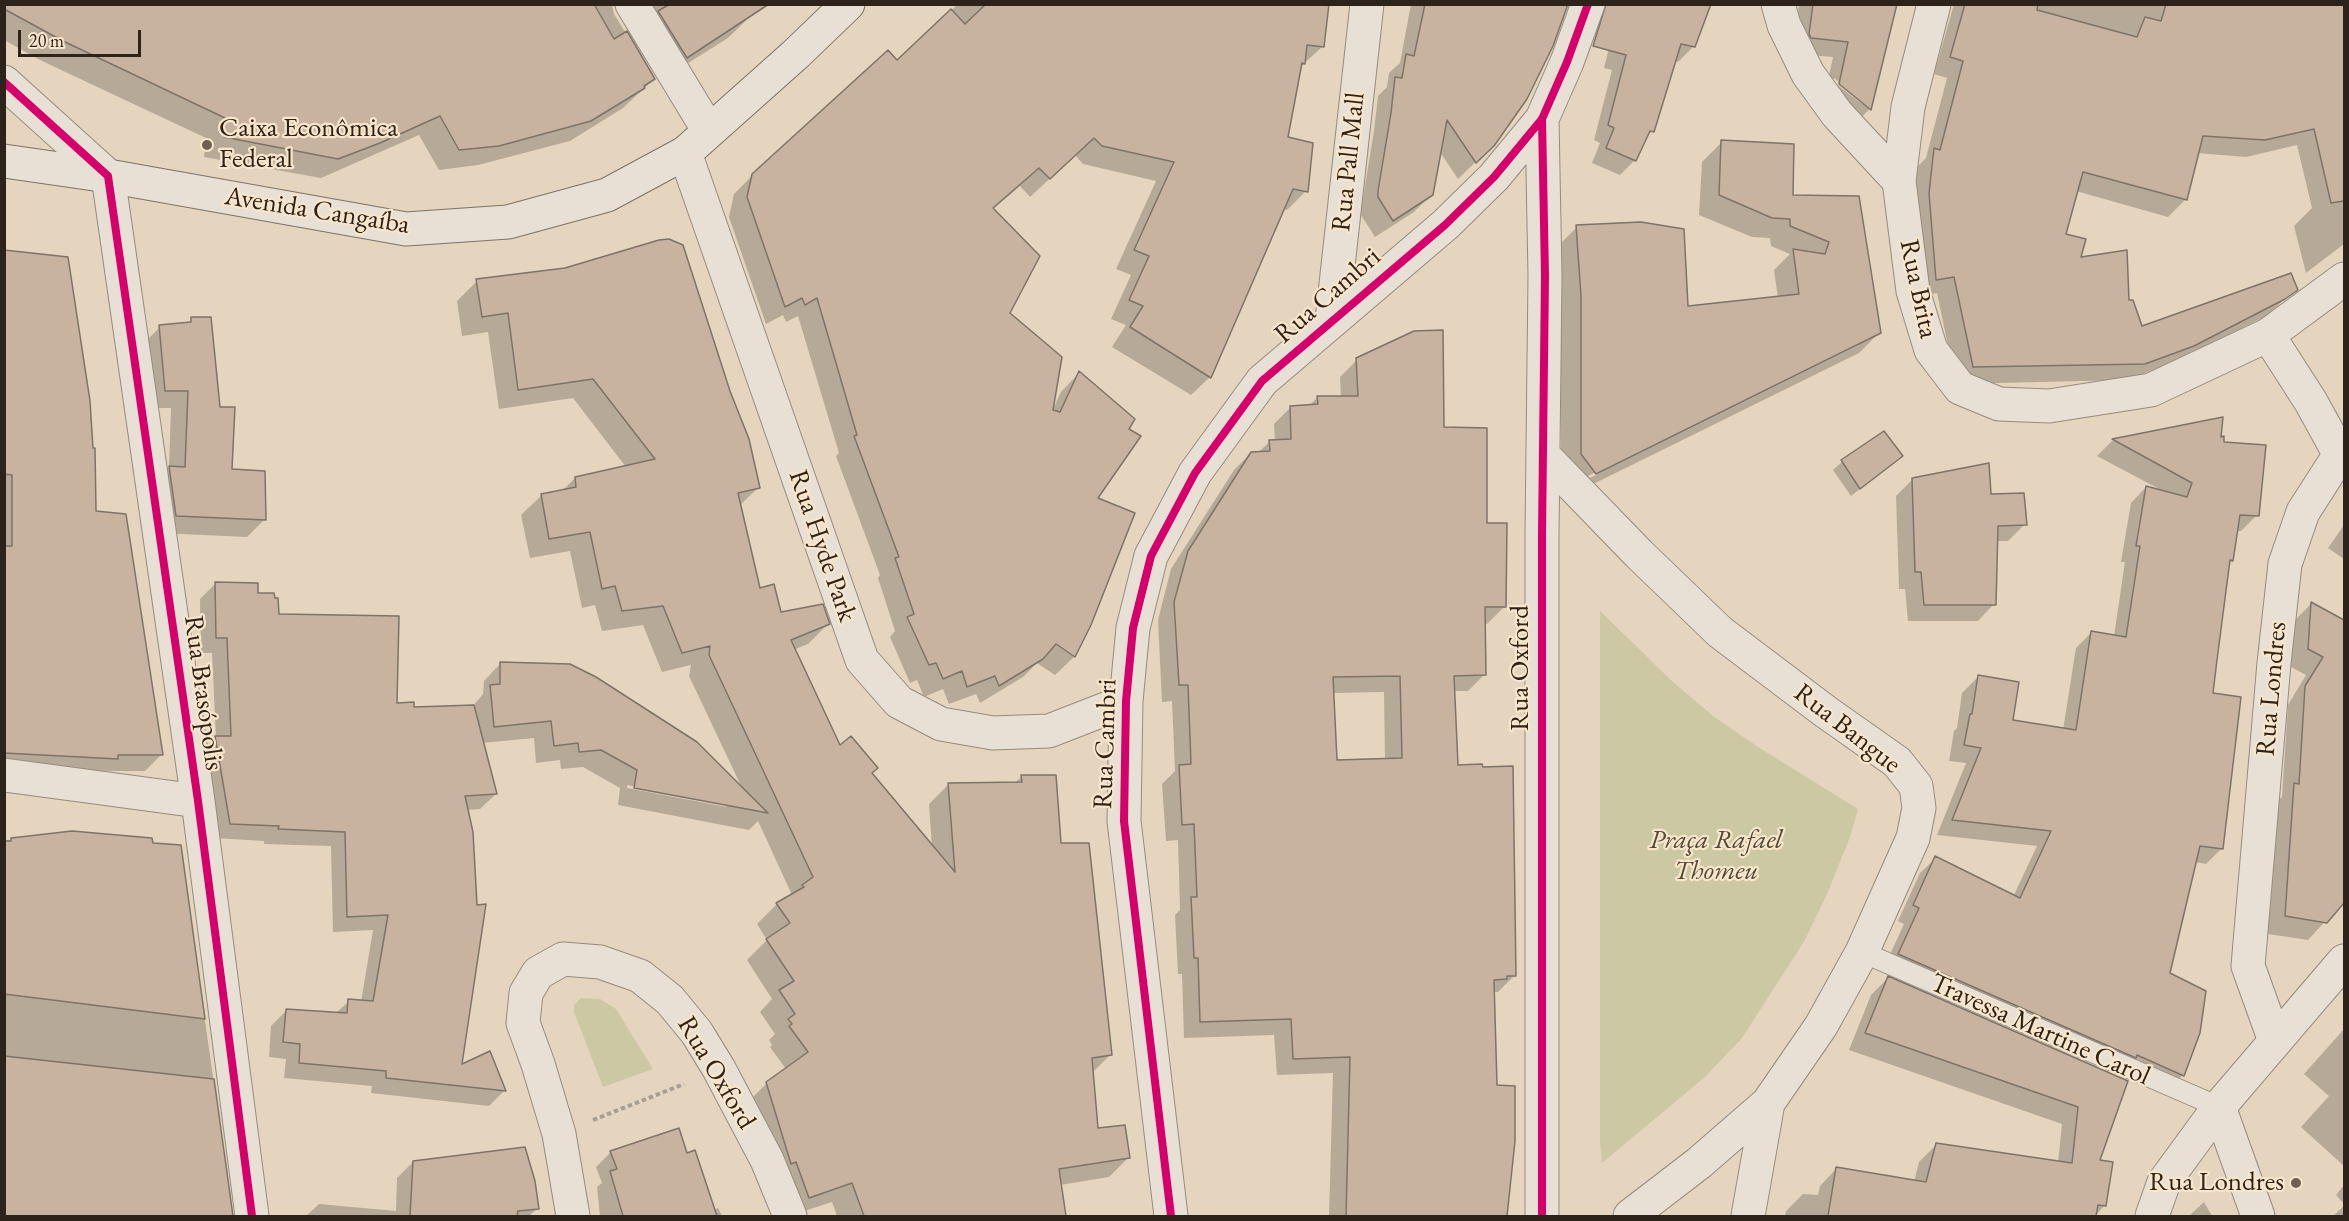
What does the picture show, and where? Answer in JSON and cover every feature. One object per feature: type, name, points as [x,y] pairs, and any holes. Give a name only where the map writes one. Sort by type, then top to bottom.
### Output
[{"type":"street","points":[[632,4],[709,131]]},
{"type":"street","name":"Avenida Cangaíba","points":[[4,161],[108,176],[406,229],[508,222],[607,195],[685,153],[848,4]]},
{"type":"street","name":"Rua Pall Mall","points":[[1332,320],[1366,4]]},
{"type":"street","name":"Rua Cambri","points":[[1171,1216],[1124,820],[1126,701],[1133,628],[1151,556],[1195,473],[1262,381],[1445,225],[1486,185],[1542,119],[1568,62],[1588,4]]},
{"type":"street","points":[[1778,4],[1784,25],[1808,74],[1837,114],[1899,181]]},
{"type":"street","name":"Rua Brita","points":[[1934,4],[1908,107],[1899,181],[1913,291],[1931,350],[1960,388],[1999,404],[2049,406],[2151,390],[2268,335],[2344,279]]},
{"type":"street","points":[[4,82],[108,176]]},
{"type":"street","name":"Rua Oxford","points":[[1542,119],[1545,276],[1542,534],[1543,1215]]},
{"type":"street","name":"Rua Hyde Park","points":[[685,153],[862,660],[899,702],[941,724],[993,733],[1049,731],[1126,701]]},
{"type":"street","name":"Rua Brasópolis","points":[[108,176],[198,801],[252,1216]]},
{"type":"street","points":[[2268,335],[2342,450]]},
{"type":"street","name":"Rua Londres","points":[[2275,1041],[2248,966],[2274,663],[2285,564],[2303,512],[2342,450]]},
{"type":"street","name":"Rua Bangue","points":[[1544,456],[1639,554],[1720,632],[1897,762],[1916,786],[1919,808],[1913,838],[1862,952],[1821,1026],[1768,1103],[1699,1163],[1630,1216]]},
{"type":"street","points":[[4,775],[198,801]]},
{"type":"street","name":"Rua Oxford","points":[[573,1216],[559,1134],[523,1023],[526,993],[538,973],[563,959],[600,962],[640,976],[677,1008],[698,1033],[719,1069],[767,1160],[790,1216]]},
{"type":"street","points":[[2152,1216],[2164,1182],[2219,1107],[2344,961]]},
{"type":"street","name":"Rua Bangue","points":[[1748,1216],[1768,1103]]},
{"type":"street","points":[[2219,1107],[2258,1216]]},
{"type":"lane","name":"Travessa Martine Carol","points":[[1862,952],[2219,1107]]},
{"type":"path","points":[[559,1134],[719,1069]]},
{"type":"green space","name":"Praça Rafael Thomeu","points":[[1600,611],[1673,682],[1713,716],[1858,809],[1850,837],[1827,894],[1805,940],[1742,1038],[1705,1077],[1602,1163],[1600,1141]]},
{"type":"green space","points":[[581,998],[600,999],[616,1009],[653,1069],[603,1087],[574,1012],[574,1005]]},
{"type":"building","points":[[4,4],[594,4],[614,39],[627,31],[655,79],[644,86],[645,88],[591,121],[499,146],[459,150],[440,116],[338,159],[224,137],[225,118],[63,41],[4,9]]},
{"type":"building","points":[[670,4],[769,4],[687,58],[658,11]]},
{"type":"building","points":[[986,4],[1329,4],[1324,47],[1307,45],[1305,64],[1302,63],[1288,137],[1313,143],[1308,192],[1293,189],[1211,378],[1130,327],[1143,306],[1129,300],[1149,256],[1134,250],[1174,162],[1102,146],[1094,138],[1050,179],[1039,168],[993,208],[1040,256],[1010,313],[1062,357],[1053,410],[1060,412],[1079,371],[1135,419],[1129,429],[1141,436],[1098,498],[1135,513],[1091,625],[1075,657],[1056,644],[1043,659],[999,686],[995,676],[967,687],[962,671],[943,679],[936,663],[929,665],[907,617],[914,614],[895,558],[899,557],[854,436],[857,435],[817,298],[805,305],[802,298],[785,307],[747,197],[752,174],[888,50],[897,60],[951,9],[965,24]]},
{"type":"building","points":[[1425,4],[1568,4],[1553,46],[1527,99],[1494,146],[1476,163],[1447,120],[1433,195],[1393,221],[1378,197],[1378,191],[1395,77],[1402,78],[1406,54],[1414,56]]},
{"type":"building","points":[[1606,4],[1711,4],[1695,47],[1681,44],[1654,132],[1650,131],[1636,161],[1606,148],[1614,128],[1608,125],[1626,55],[1593,46]]},
{"type":"building","points":[[1813,4],[1897,4],[1871,110],[1839,84],[1848,42],[1811,38],[1809,34]]},
{"type":"building","points":[[1965,4],[2038,4],[2037,10],[2137,37],[2145,17],[2161,21],[2166,4],[2344,4],[2344,201],[2331,203],[2314,129],[2265,140],[2203,136],[2187,200],[2083,172],[2066,234],[2086,239],[2081,257],[2127,250],[2129,300],[2133,300],[2142,326],[2291,273],[2298,290],[2194,346],[2145,364],[1973,367],[1954,277],[1936,280],[1929,193],[1934,148],[1940,150],[1963,61],[1950,57]]},
{"type":"building","points":[[1721,140],[1794,144],[1793,195],[1859,196],[1881,333],[1596,474],[1581,454],[1581,296],[1576,225],[1641,222],[1684,229],[1688,306],[1799,294],[1793,249],[1825,254],[1829,242],[1790,226],[1790,219],[1772,218],[1719,195]]},
{"type":"building","points":[[669,239],[683,245],[730,391],[749,439],[760,488],[738,493],[760,588],[774,584],[781,612],[823,604],[830,624],[791,640],[840,745],[851,736],[878,768],[872,773],[955,872],[948,783],[1022,782],[1021,775],[1056,775],[1061,843],[1089,843],[1112,1055],[1092,1058],[1098,1128],[1125,1125],[1130,1158],[1059,1169],[1066,1216],[864,1216],[852,1183],[809,1198],[796,1162],[791,1164],[766,1082],[808,1052],[789,1026],[792,1024],[788,1019],[795,1014],[779,990],[794,981],[766,939],[790,923],[776,903],[804,887],[802,885],[813,877],[709,655],[710,646],[682,653],[663,606],[622,611],[615,586],[602,589],[590,532],[549,539],[541,494],[576,487],[575,477],[655,459],[593,379],[518,390],[508,313],[482,317],[476,279],[565,268]]},
{"type":"building","points":[[4,250],[68,257],[90,401],[93,448],[95,448],[96,511],[126,514],[163,755],[118,755],[118,759],[4,753],[4,546],[12,546],[12,475],[4,474]]},
{"type":"building","points":[[191,317],[211,317],[220,407],[235,407],[232,469],[265,471],[266,520],[176,516],[169,466],[185,467],[188,391],[165,391],[159,325],[191,322]]},
{"type":"building","points":[[1443,330],[1444,427],[1487,428],[1487,523],[1507,523],[1506,607],[1485,607],[1486,675],[1454,676],[1458,765],[1513,766],[1516,976],[1494,980],[1497,1085],[1515,1086],[1515,1141],[1507,1216],[1346,1216],[1350,1057],[1293,1059],[1291,1019],[1200,1022],[1198,958],[1194,958],[1191,897],[1197,897],[1194,824],[1182,825],[1179,765],[1191,764],[1188,685],[1179,685],[1174,602],[1188,551],[1251,452],[1270,451],[1269,440],[1291,439],[1290,406],[1318,404],[1317,396],[1358,396],[1356,358],[1414,331]],"holes":[[[1400,676],[1402,758],[1337,760],[1333,677]]]},
{"type":"building","points":[[2223,417],[2221,437],[2224,436],[2224,442],[2266,445],[2259,516],[2240,515],[2233,561],[2230,560],[2213,693],[2241,697],[2223,849],[2200,846],[2170,973],[2206,991],[2200,1033],[2184,1076],[2137,1055],[2136,1058],[1898,954],[1919,908],[1913,905],[1935,856],[2020,898],[2051,831],[1952,820],[1981,748],[1964,745],[1978,675],[2019,682],[2013,720],[2076,730],[2091,631],[2126,637],[2140,546],[2136,546],[2146,486],[2187,497],[2192,483],[2112,439]]},
{"type":"building","points":[[1884,431],[1903,456],[1860,489],[1841,460]]},
{"type":"building","points":[[1989,463],[1991,494],[2024,493],[2027,525],[1998,526],[1996,605],[1924,605],[1921,572],[1915,572],[1912,478]]},
{"type":"building","points":[[215,582],[258,583],[258,593],[274,593],[275,598],[278,598],[279,614],[399,616],[397,703],[414,702],[414,707],[474,705],[497,794],[465,796],[473,832],[477,905],[486,904],[462,1064],[490,1051],[506,1091],[386,1078],[386,1071],[299,1063],[300,1044],[283,1042],[286,1009],[347,1013],[348,999],[373,1001],[388,915],[347,917],[345,832],[230,824],[215,736],[231,736],[227,638],[216,638]]},
{"type":"building","points":[[2311,602],[2344,620],[2344,903],[2327,923],[2285,916],[2294,783],[2299,784],[2305,686],[2323,657],[2308,649]]},
{"type":"building","points":[[500,662],[570,664],[596,677],[697,742],[768,813],[634,788],[637,770],[601,750],[579,752],[578,743],[554,746],[551,721],[494,727],[490,685],[500,684]]},
{"type":"building","points":[[72,831],[152,838],[153,843],[181,845],[205,1019],[4,994],[4,841],[11,841],[11,838]]},
{"type":"building","points":[[1888,976],[2128,1081],[2100,1160],[2113,1162],[2106,1206],[2098,1205],[2096,1216],[1828,1216],[1836,1167],[1926,1182],[1936,1143],[2072,1163],[2078,1107],[1865,1033]]},
{"type":"building","points":[[4,1056],[214,1079],[233,1216],[4,1216]]},
{"type":"building","points":[[679,1128],[687,1153],[695,1150],[717,1216],[623,1216],[610,1171],[617,1169],[610,1151]]},
{"type":"building","points":[[525,1147],[535,1181],[539,1209],[518,1211],[517,1216],[410,1216],[413,1161]]},
{"type":"cycle path","points":[[1171,1216],[1124,821],[1126,701],[1133,628],[1151,556],[1195,473],[1262,381],[1445,225],[1494,177],[1542,119],[1567,62],[1588,4]]},
{"type":"cycle path","points":[[4,82],[108,176],[198,801],[252,1216]]},
{"type":"cycle path","points":[[1542,119],[1545,276],[1542,534],[1542,1216]]},
{"type":"place","name":"Caixa Econômica Federal","points":[[207,145]]},
{"type":"place","name":"Rua Londres","points":[[2296,1183]]}]
